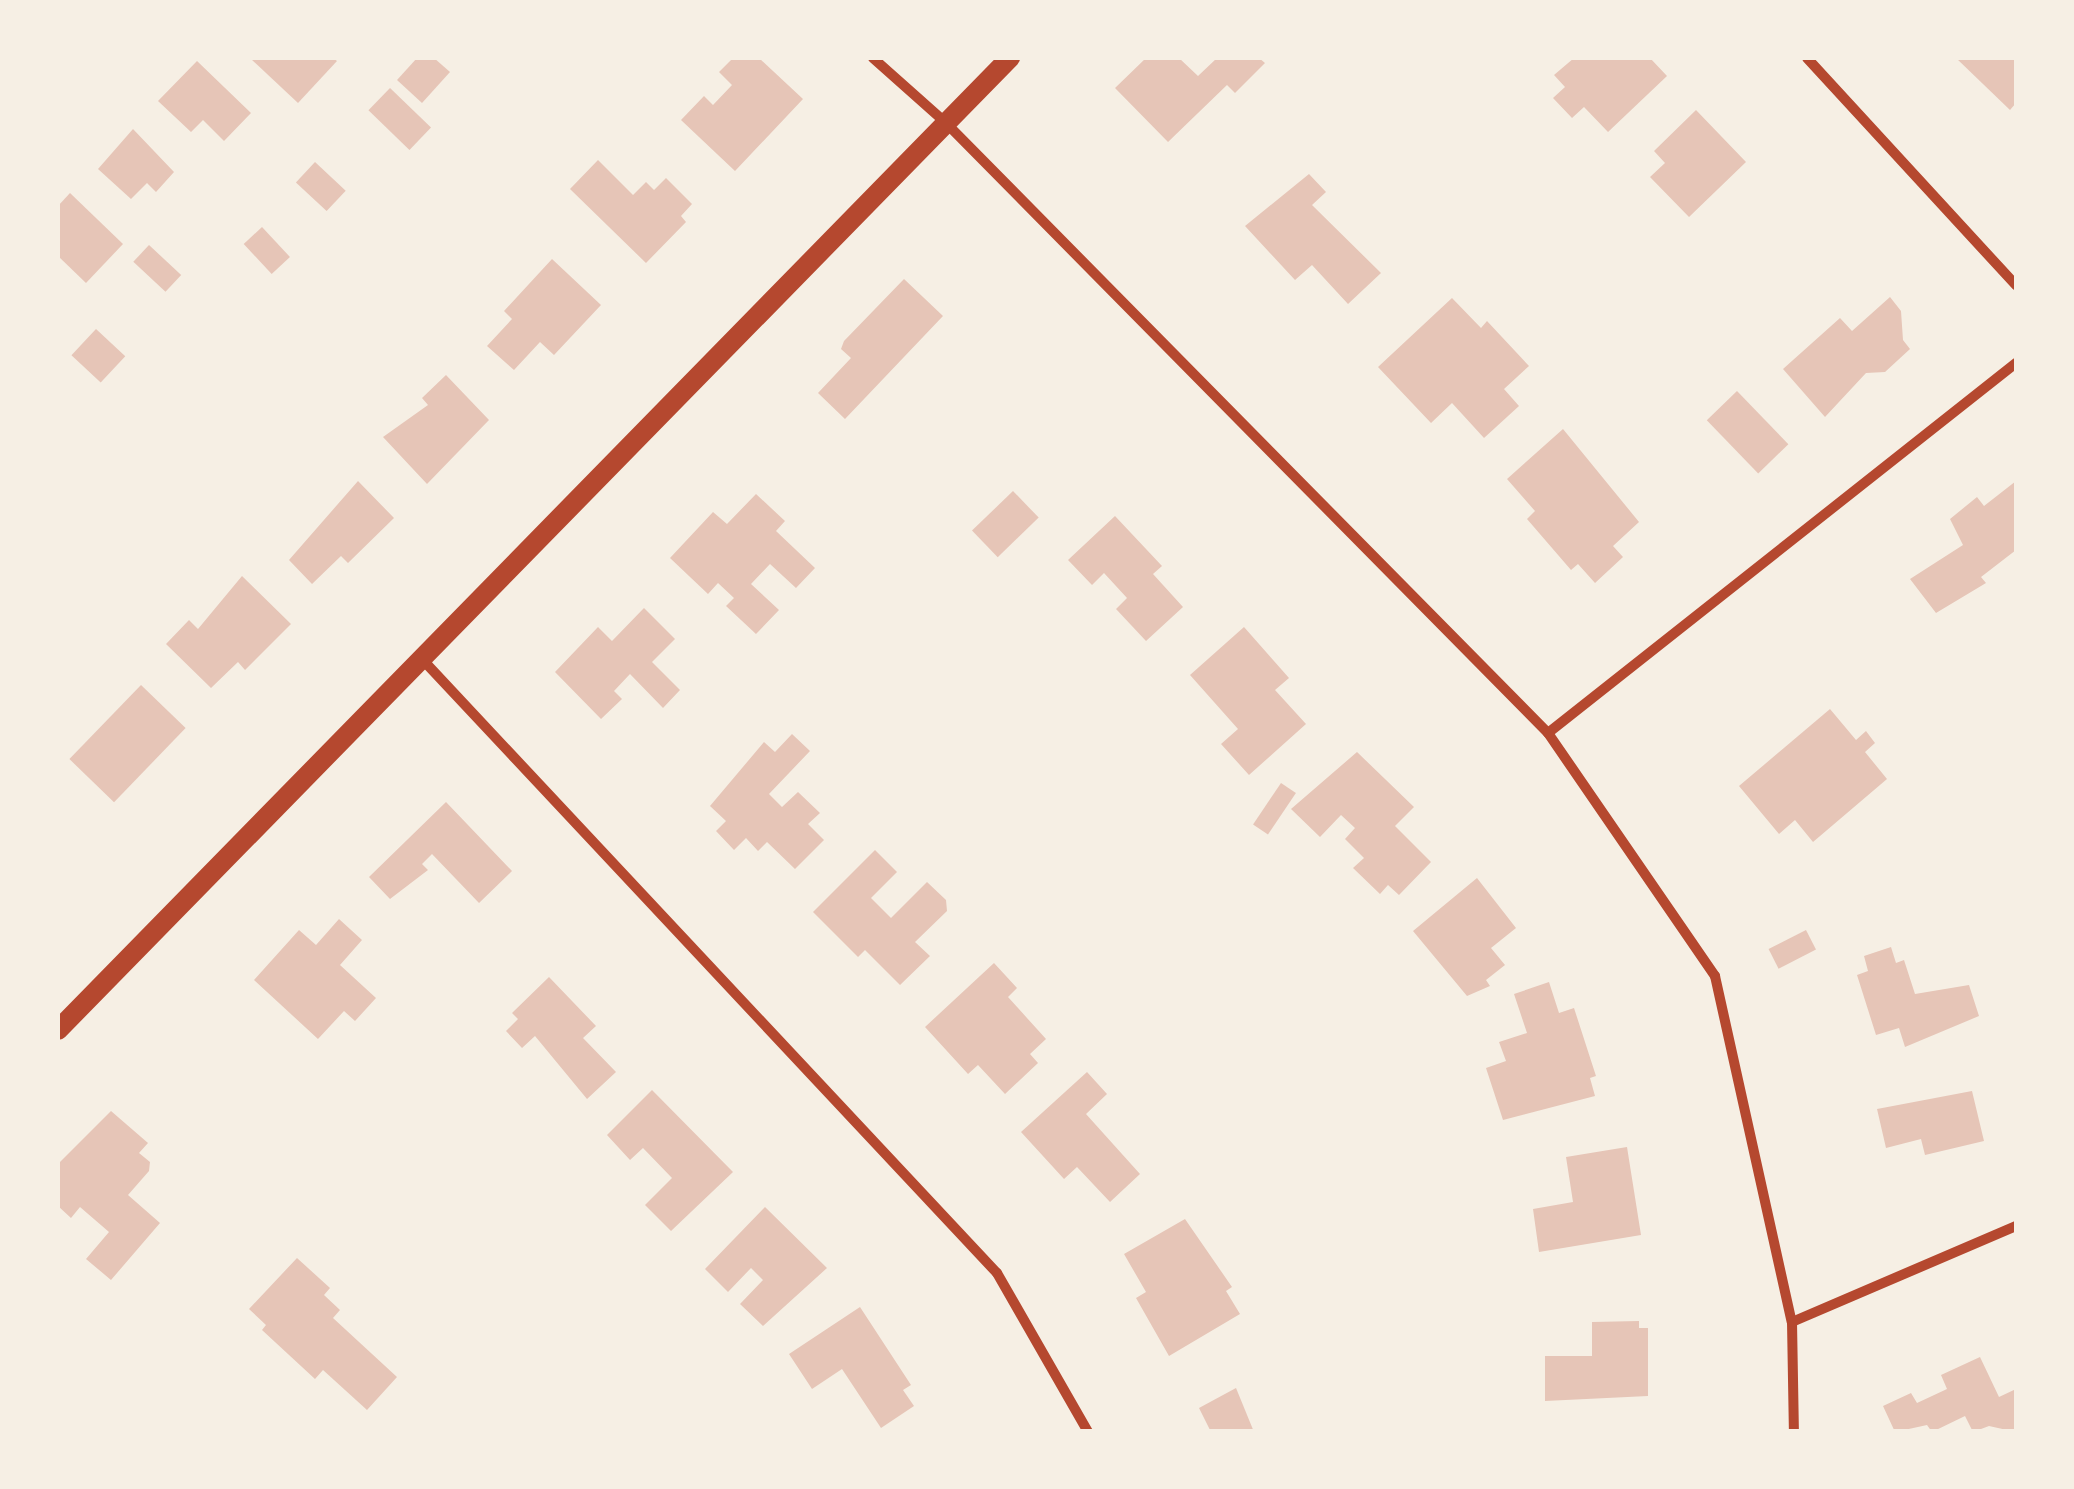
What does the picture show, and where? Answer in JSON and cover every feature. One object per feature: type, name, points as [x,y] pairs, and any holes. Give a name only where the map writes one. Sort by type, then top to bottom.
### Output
[{"type":"main road","points":[[58,1030],[1010,58]]},
{"type":"street","points":[[873,58],[947,124],[1548,733],[1716,976],[1792,1322],[1794,1432]]},
{"type":"street","points":[[1808,58],[2016,284]]},
{"type":"street","points":[[1548,733],[2016,362]]},
{"type":"street","points":[[421,658],[997,1273],[1088,1432]]},
{"type":"street","points":[[1792,1322],[2016,1226]]},
{"type":"building","points":[[250,58],[333,58],[337,61],[298,103]]},
{"type":"building","points":[[417,58],[434,58],[450,72],[422,103],[397,80]]},
{"type":"building","points":[[733,58],[759,58],[803,99],[735,171],[681,120],[704,96],[713,105],[732,85],[719,72]]},
{"type":"building","points":[[1146,58],[1179,58],[1198,76],[1217,58],[1259,58],[1265,63],[1235,93],[1227,85],[1168,142],[1115,88]]},
{"type":"building","points":[[1574,58],[1650,58],[1667,76],[1608,132],[1584,107],[1572,118],[1553,98],[1565,87],[1554,75]]},
{"type":"building","points":[[1956,58],[2016,58],[2016,103],[2010,110]]},
{"type":"building","points":[[197,61],[251,113],[224,141],[203,120],[191,132],[158,101]]},
{"type":"building","points":[[390,88],[431,128],[409,150],[368,110]]},
{"type":"building","points":[[1696,110],[1746,162],[1689,217],[1650,177],[1665,163],[1654,151]]},
{"type":"building","points":[[133,129],[174,172],[156,192],[147,183],[131,199],[98,169]]},
{"type":"building","points":[[598,160],[633,195],[646,182],[654,190],[666,178],[692,204],[681,216],[686,222],[646,263],[570,189]]},
{"type":"building","points":[[315,162],[346,191],[327,211],[296,182]]},
{"type":"building","points":[[1309,174],[1326,192],[1312,205],[1381,273],[1348,304],[1312,265],[1295,280],[1245,226]]},
{"type":"building","points":[[70,193],[123,244],[86,283],[58,256],[58,206]]},
{"type":"building","points":[[262,227],[290,257],[272,274],[244,244]]},
{"type":"building","points":[[149,245],[181,275],[165,292],[133,262]]},
{"type":"building","points":[[552,259],[601,305],[554,355],[540,342],[514,370],[487,346],[512,319],[504,311]]},
{"type":"building","points":[[904,279],[943,316],[845,419],[818,393],[851,358],[841,349],[844,341]]},
{"type":"building","points":[[1890,297],[1901,311],[1903,340],[1910,349],[1885,372],[1866,373],[1825,417],[1783,369],[1840,318],[1852,331]]},
{"type":"building","points":[[1452,298],[1481,328],[1487,321],[1529,366],[1504,389],[1519,406],[1484,438],[1452,403],[1431,423],[1378,367]]},
{"type":"building","points":[[96,329],[125,356],[101,383],[71,355]]},
{"type":"building","points":[[446,375],[489,420],[427,484],[383,437],[428,405],[422,398]]},
{"type":"building","points":[[1737,391],[1788,444],[1758,473],[1707,420]]},
{"type":"building","points":[[1563,429],[1639,522],[1613,546],[1623,557],[1595,583],[1578,564],[1571,570],[1527,519],[1535,511],[1507,479]]},
{"type":"building","points":[[358,481],[394,518],[348,563],[341,556],[312,584],[289,560]]},
{"type":"building","points":[[2016,481],[2016,550],[1981,577],[1986,583],[1936,613],[1910,579],[1963,545],[1950,519],[1977,497],[1984,506]]},
{"type":"building","points":[[1013,491],[1039,518],[998,557],[972,531]]},
{"type":"building","points":[[756,494],[785,521],[776,531],[815,568],[796,588],[770,564],[751,584],[779,610],[756,634],[726,606],[734,598],[718,583],[708,594],[670,558],[713,512],[727,524]]},
{"type":"building","points":[[1115,516],[1162,566],[1153,574],[1183,607],[1146,641],[1116,609],[1127,598],[1104,573],[1092,585],[1068,560]]},
{"type":"building","points":[[242,576],[291,624],[245,670],[238,662],[211,688],[166,644],[189,620],[198,629]]},
{"type":"building","points":[[644,608],[675,639],[652,662],[680,690],[663,708],[630,674],[614,691],[622,699],[601,719],[555,672],[598,627],[612,641]]},
{"type":"building","points":[[1244,627],[1289,678],[1275,690],[1306,724],[1249,775],[1221,744],[1238,729],[1190,675]]},
{"type":"building","points":[[141,685],[186,728],[114,802],[69,759]]},
{"type":"building","points":[[1830,709],[1856,740],[1866,731],[1875,743],[1865,752],[1887,779],[1813,842],[1795,820],[1779,834],[1739,786]]},
{"type":"building","points":[[792,734],[810,751],[769,794],[782,807],[798,792],[820,813],[808,824],[824,840],[795,869],[767,842],[758,851],[746,838],[734,850],[716,831],[726,821],[710,806],[764,742],[775,752]]},
{"type":"building","points":[[1357,752],[1414,807],[1395,826],[1431,862],[1399,895],[1388,885],[1380,894],[1353,868],[1364,858],[1345,839],[1355,828],[1341,815],[1320,837],[1291,809]]},
{"type":"building","points":[[1281,783],[1296,793],[1268,835],[1253,824]]},
{"type":"building","points":[[446,802],[512,871],[479,903],[432,854],[422,864],[428,870],[390,899],[369,877]]},
{"type":"building","points":[[875,850],[897,872],[871,898],[891,918],[927,882],[946,900],[947,911],[915,942],[930,956],[900,985],[865,950],[858,957],[813,912]]},
{"type":"building","points":[[1477,878],[1516,928],[1491,948],[1505,965],[1486,980],[1490,986],[1467,996],[1413,931]]},
{"type":"building","points":[[339,919],[362,940],[340,965],[376,998],[355,1021],[344,1011],[318,1039],[254,980],[299,930],[316,945]]},
{"type":"building","points":[[1806,930],[1816,950],[1779,969],[1769,949]]},
{"type":"building","points":[[1891,947],[1896,963],[1904,960],[1915,994],[1969,985],[1979,1016],[1905,1047],[1899,1028],[1876,1035],[1857,975],[1868,971],[1864,956]]},
{"type":"building","points":[[994,963],[1017,988],[1008,997],[1046,1039],[1030,1054],[1038,1063],[1005,1094],[978,1065],[968,1074],[925,1027]]},
{"type":"building","points":[[549,977],[596,1026],[583,1038],[616,1072],[587,1099],[535,1036],[522,1048],[506,1031],[518,1019],[512,1013]]},
{"type":"building","points":[[1549,982],[1559,1013],[1574,1008],[1596,1076],[1590,1078],[1595,1096],[1503,1120],[1486,1068],[1506,1061],[1499,1042],[1527,1033],[1514,994]]},
{"type":"building","points":[[1087,1072],[1107,1094],[1086,1114],[1140,1174],[1110,1202],[1077,1167],[1064,1179],[1021,1132]]},
{"type":"building","points":[[652,1090],[733,1172],[671,1231],[645,1205],[672,1178],[643,1148],[630,1160],[607,1135]]},
{"type":"building","points":[[1972,1091],[1984,1141],[1925,1155],[1921,1139],[1886,1148],[1877,1109]]},
{"type":"building","points":[[111,1111],[148,1143],[139,1153],[150,1162],[149,1171],[128,1195],[160,1223],[111,1280],[86,1259],[109,1232],[80,1207],[71,1218],[58,1206],[58,1164]]},
{"type":"building","points":[[1627,1147],[1641,1235],[1539,1252],[1533,1209],[1573,1202],[1566,1157]]},
{"type":"building","points":[[765,1207],[827,1268],[763,1326],[740,1304],[763,1280],[751,1268],[728,1292],[705,1269]]},
{"type":"building","points":[[1185,1219],[1232,1287],[1226,1291],[1240,1314],[1169,1356],[1136,1298],[1146,1292],[1124,1254]]},
{"type":"building","points":[[297,1258],[330,1288],[324,1295],[340,1310],[333,1318],[397,1377],[367,1410],[323,1370],[315,1379],[262,1330],[266,1325],[249,1309]]},
{"type":"building","points":[[860,1307],[911,1385],[903,1390],[914,1406],[881,1428],[842,1369],[812,1389],[789,1354]]},
{"type":"building","points":[[1639,1321],[1639,1328],[1648,1328],[1648,1396],[1545,1401],[1545,1356],[1592,1356],[1592,1322]]},
{"type":"building","points":[[1980,1357],[1999,1397],[2016,1389],[2016,1432],[1989,1426],[1973,1432],[1965,1416],[1932,1432],[1927,1425],[1895,1432],[1883,1406],[1911,1393],[1917,1403],[1947,1389],[1941,1375]]},
{"type":"building","points":[[1236,1388],[1254,1432],[1210,1430],[1199,1408]]}]
